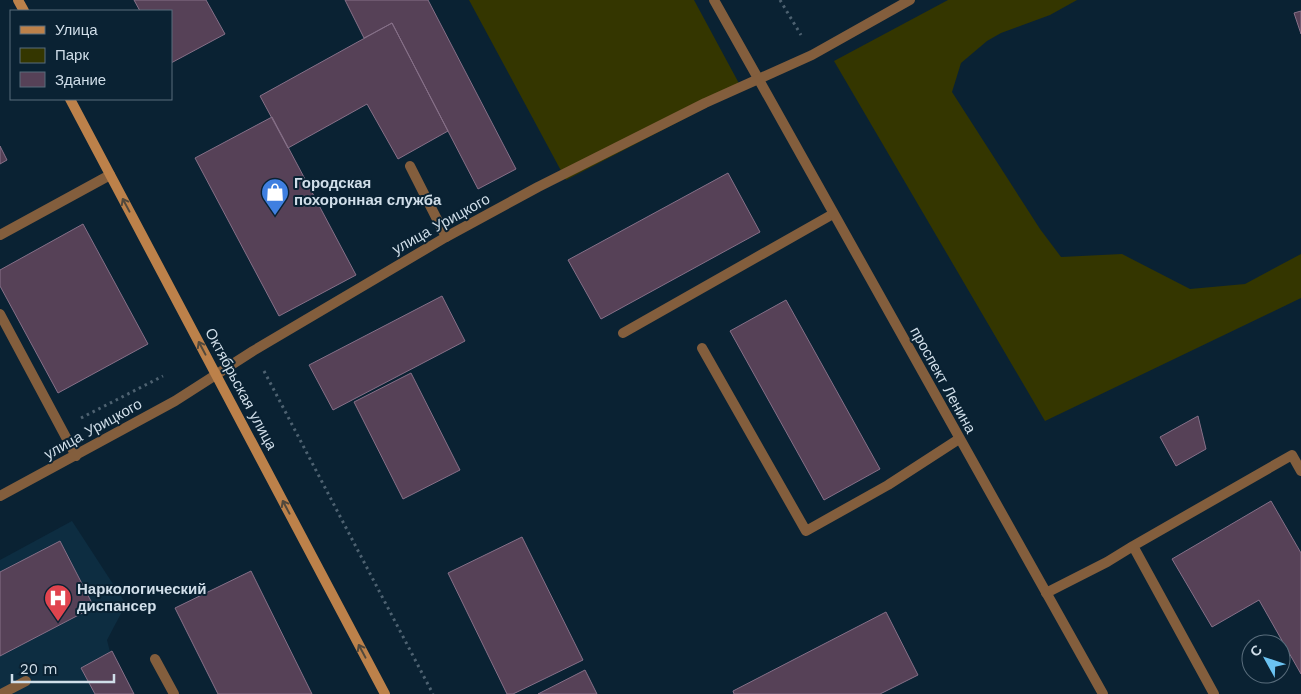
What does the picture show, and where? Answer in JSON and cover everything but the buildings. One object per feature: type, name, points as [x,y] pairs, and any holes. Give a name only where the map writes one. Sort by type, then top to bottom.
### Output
[{"type":"main road","name":"Октябрьская улица","points":[[71,100],[385,694]]},
{"type":"street","name":"проспект Ленина","points":[[714,0],[1103,694]]},
{"type":"street","name":"улица Урицкого","points":[[0,496],[175,401],[253,351],[446,237],[547,183],[706,103],[812,55],[910,0]]},
{"type":"street","points":[[410,166],[446,237]]},
{"type":"street","points":[[0,236],[110,175]]},
{"type":"street","points":[[623,333],[833,214]]},
{"type":"street","points":[[0,314],[76,456]]},
{"type":"street","points":[[702,348],[806,531],[888,485],[960,439]]},
{"type":"street","points":[[1046,593],[1107,562],[1292,454],[1301,471]]},
{"type":"street","points":[[1133,546],[1214,694]]},
{"type":"street","points":[[155,659],[174,694]]},
{"type":"street","points":[[1,694],[26,681]]},
{"type":"path","points":[[780,0],[812,55]]},
{"type":"path","points":[[253,351],[433,694]]},
{"type":"path","points":[[62,428],[163,376]]},
{"type":"shaded area","name":"Наркологический диспансер","points":[[72,521],[126,604],[107,640],[110,652],[81,668],[96,694],[0,694],[0,560]]},
{"type":"green space","points":[[469,0],[694,0],[742,89],[566,180]]},
{"type":"green space","points":[[948,0],[1077,0],[1050,15],[1001,33],[987,41],[961,63],[952,92],[1040,229],[1061,257],[1122,254],[1190,289],[1245,284],[1301,254],[1301,298],[1045,421],[834,61]]},
{"type":"place","name":"Городская похоронная служба","points":[[275,216]]},
{"type":"place","name":"Наркологический диспансер","points":[[58,622]]}]
